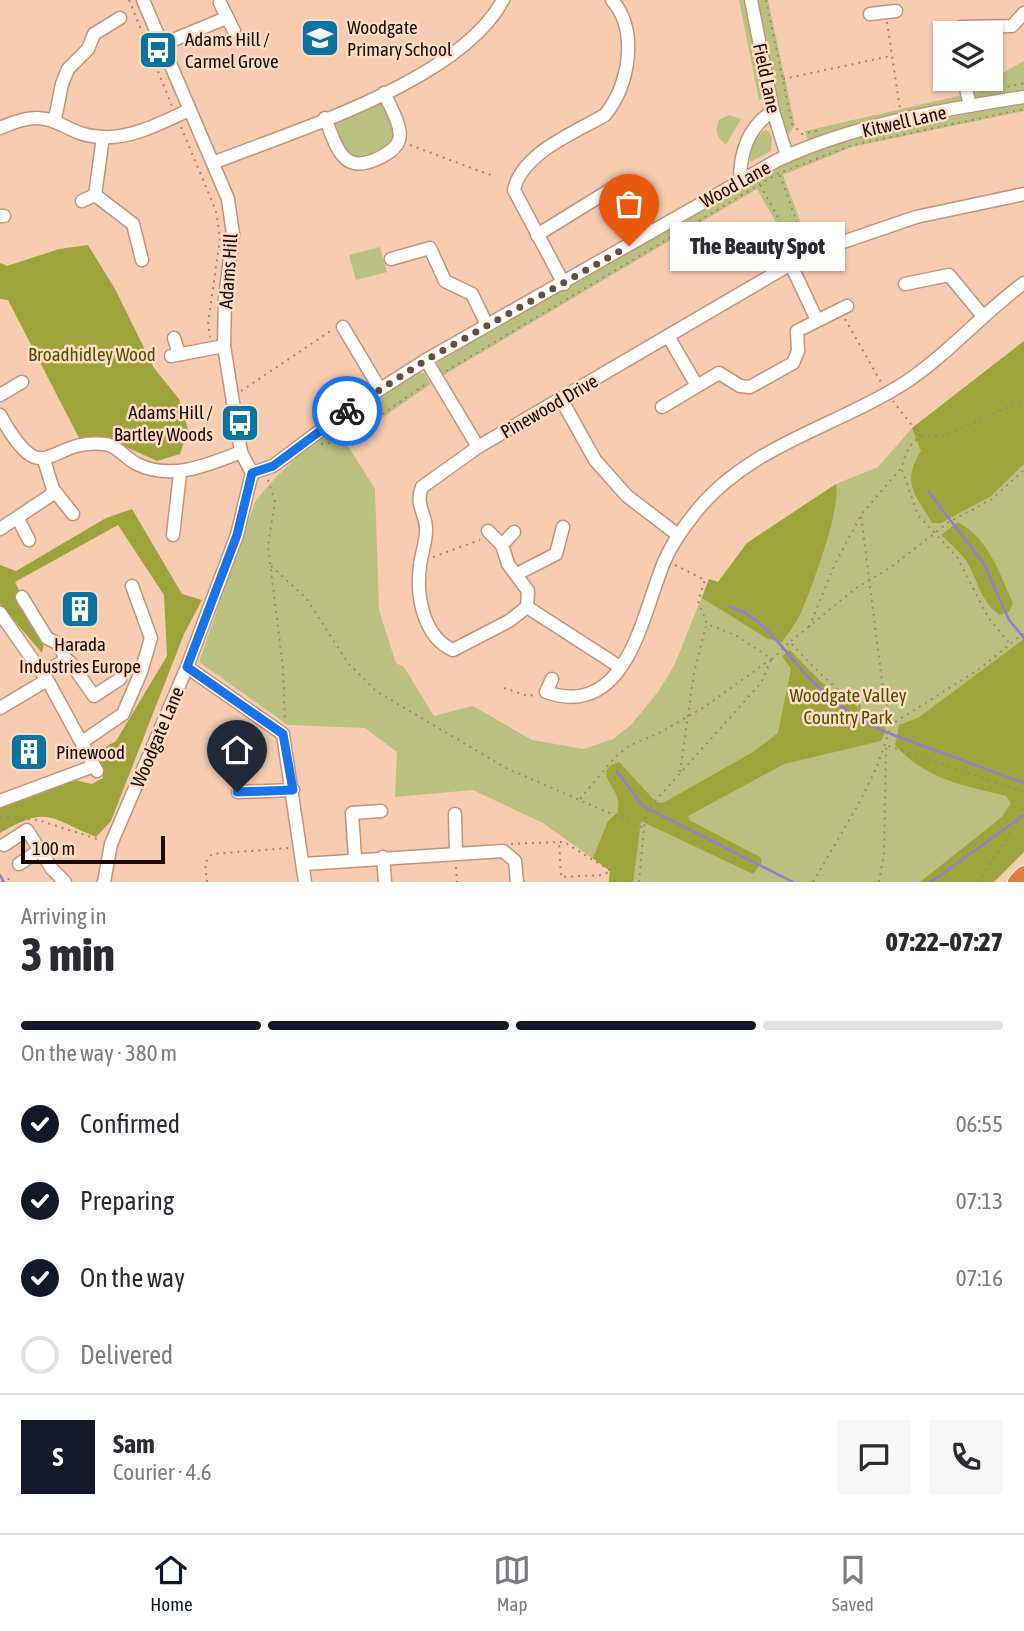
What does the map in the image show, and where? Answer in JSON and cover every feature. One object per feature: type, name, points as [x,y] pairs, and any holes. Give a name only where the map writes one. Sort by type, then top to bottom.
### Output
[{"type":"highway","points":[[1017,882],[1024,875]]},
{"type":"street","name":"Adams Hill","points":[[143,0],[229,199],[233,234],[218,347],[231,396],[241,452],[252,473]]},
{"type":"street","points":[[213,163],[428,73],[470,41],[503,0]]},
{"type":"street","points":[[564,284],[514,190],[517,176],[527,163],[605,115],[613,105],[626,72],[627,46],[620,10],[612,0]]},
{"type":"street","name":"Field Lane","points":[[751,0],[773,111],[787,156]]},
{"type":"street","points":[[220,3],[234,31]]},
{"type":"street","points":[[870,14],[888,7]]},
{"type":"street","points":[[1003,26],[1012,26],[1024,13]]},
{"type":"street","points":[[55,119],[68,69],[88,50],[94,34],[120,18]]},
{"type":"street","points":[[161,45],[226,18]]},
{"type":"street","points":[[967,91],[970,106]]},
{"type":"street","points":[[325,118],[340,153],[354,165],[365,165],[390,152],[399,141],[399,131],[384,93]]},
{"type":"street","name":"Kitwell Lane","points":[[787,156],[815,144],[901,121],[1024,97]]},
{"type":"street","points":[[0,128],[24,118],[55,119],[83,133],[103,138],[146,129],[189,110]]},
{"type":"street","points":[[740,180],[740,159],[752,129],[773,111]]},
{"type":"street","points":[[95,195],[103,138]]},
{"type":"street","name":"Wood Lane","points":[[252,473],[273,466],[380,389],[426,360],[564,284],[740,180],[787,156]]},
{"type":"street","points":[[537,235],[618,185],[625,189],[650,233]]},
{"type":"street","name":"Pinewood Drive","points":[[527,607],[509,621],[453,650],[441,644],[423,611],[419,596],[420,564],[426,529],[418,503],[422,487],[478,447],[799,258],[916,216],[1024,194]]},
{"type":"street","points":[[82,201],[95,195]]},
{"type":"street","points":[[95,195],[133,224],[131,244],[142,260]]},
{"type":"street","points":[[391,259],[430,248],[445,281],[472,294],[487,325]]},
{"type":"street","points":[[799,258],[817,320]]},
{"type":"street","points":[[905,284],[949,275],[982,315]]},
{"type":"street","points":[[552,679],[546,692],[565,699],[581,698],[596,692],[620,667],[637,643],[664,561],[678,535],[700,506],[728,480],[777,447],[908,380],[982,315],[1024,283]]},
{"type":"street","points":[[662,407],[719,373],[740,386],[750,387],[793,363],[798,352],[797,331],[844,307]]},
{"type":"street","points":[[344,326],[380,389]]},
{"type":"street","points":[[668,336],[697,386]]},
{"type":"street","points":[[174,338],[175,355],[218,347]]},
{"type":"street","points":[[426,360],[478,447]]},
{"type":"street","points":[[0,395],[22,382]]},
{"type":"street","points":[[561,399],[594,460],[626,496],[678,535]]},
{"type":"street","points":[[0,415],[4,430],[25,452],[44,460],[84,445],[108,444],[138,465],[180,473],[241,452]]},
{"type":"street","points":[[44,460],[53,489],[73,514]]},
{"type":"street","points":[[173,535],[180,473]]},
{"type":"street","name":"Woodgate Lane","points":[[104,882],[111,844],[187,667],[237,535],[252,473]]},
{"type":"street","points":[[0,529],[46,500],[53,489]]},
{"type":"street","points":[[18,519],[29,540]]},
{"type":"street","points":[[517,573],[556,554],[563,527]]},
{"type":"street","points":[[502,545],[514,533]]},
{"type":"street","points":[[485,535],[502,545],[509,564],[528,591],[527,607],[620,667]]},
{"type":"street","points":[[82,742],[124,714],[141,672],[151,638],[132,586]]},
{"type":"street","points":[[22,597],[47,638],[59,644],[66,660],[75,668],[94,696],[120,679]]},
{"type":"street","points":[[0,613],[45,676],[96,768],[0,801]]},
{"type":"street","points":[[0,708],[66,660]]},
{"type":"street","points":[[187,667],[283,734],[305,882]]},
{"type":"street","points":[[237,792],[293,790]]},
{"type":"street","points":[[355,858],[352,813],[381,811]]},
{"type":"street","points":[[455,814],[456,852]]},
{"type":"street","points":[[5,845],[27,830],[65,882]]},
{"type":"street","points":[[19,864],[40,850]]},
{"type":"street","points":[[304,863],[503,850],[515,861],[517,882]]},
{"type":"street","points":[[383,857],[385,882]]},
{"type":"path","points":[[129,0],[216,211],[220,238],[208,324],[218,347]]},
{"type":"path","points":[[766,0],[792,124],[798,132],[827,129]]},
{"type":"path","points":[[888,7],[901,121]]},
{"type":"path","points":[[783,79],[892,56]]},
{"type":"path","points":[[1003,88],[1024,83]]},
{"type":"path","points":[[312,445],[342,442],[436,377],[779,173],[853,145],[1024,109]]},
{"type":"path","points":[[399,141],[493,176]]},
{"type":"path","points":[[779,173],[799,258]]},
{"type":"path","points":[[759,184],[799,258]]},
{"type":"path","points":[[844,307],[888,392],[920,436]]},
{"type":"path","points":[[231,396],[331,329],[344,326]]},
{"type":"path","points":[[809,626],[835,564],[861,515],[901,468],[909,447],[920,436],[941,437],[1024,400]]},
{"type":"path","points":[[901,468],[918,514],[957,557],[988,617],[1011,645]]},
{"type":"path","points":[[580,799],[615,757],[629,746],[688,717],[772,659],[809,626],[869,580],[936,532],[992,499],[1024,471]]},
{"type":"path","points":[[276,474],[267,482],[275,500],[269,538],[283,668],[283,734]]},
{"type":"path","points":[[813,882],[858,805],[886,745],[892,724],[883,689],[861,515]]},
{"type":"path","points":[[420,564],[485,535]]},
{"type":"path","points":[[664,561],[705,580],[698,601],[708,624],[694,673],[680,773]]},
{"type":"path","points":[[271,566],[306,598],[348,663],[376,691],[438,726],[470,749],[549,789],[580,799],[644,828]]},
{"type":"path","points":[[708,624],[737,636],[772,659]]},
{"type":"path","points":[[892,724],[959,684],[1024,633]]},
{"type":"path","points":[[790,642],[818,673],[853,701],[892,724]]},
{"type":"path","points":[[639,882],[648,809],[761,683],[772,659]]},
{"type":"path","points":[[504,688],[528,696],[546,692]]},
{"type":"path","points":[[886,745],[1024,792]]},
{"type":"path","points":[[879,882],[884,853],[886,745]]},
{"type":"path","points":[[978,882],[1019,820],[1024,805]]},
{"type":"path","points":[[0,816],[38,820],[111,844]]},
{"type":"path","points":[[503,850],[507,845],[559,842],[564,842],[611,871],[602,875],[561,877],[559,842]]},
{"type":"path","points":[[207,882],[205,863],[212,854],[301,847]]},
{"type":"path","points":[[456,852],[457,882]]},
{"type":"path","points":[[1,882],[13,877]]},
{"type":"green space","points":[[739,0],[747,0],[766,99],[759,100]]},
{"type":"green space","points":[[756,0],[768,0],[795,125],[788,135],[785,134]]},
{"type":"green space","points":[[1024,61],[1024,94],[932,109],[808,140],[805,131],[980,91],[1003,91],[1003,72]]},
{"type":"green space","points":[[382,98],[396,132],[396,141],[365,162],[343,152],[329,120]]},
{"type":"green space","points":[[1024,103],[1024,111],[852,147],[783,175],[810,247],[795,255],[757,189],[442,376],[437,365],[441,357],[782,164],[808,152],[857,136]]},
{"type":"green space","points":[[729,115],[741,119],[726,145],[719,137],[717,128],[719,120]]},
{"type":"green space","points":[[768,130],[772,137],[771,151],[750,162],[751,147],[763,131]]},
{"type":"green space","name":"Broadhidley Wood","points":[[88,245],[115,289],[154,368],[179,399],[188,430],[180,454],[157,461],[104,437],[79,438],[8,300],[0,299],[0,263],[7,266],[59,249]]},
{"type":"green space","points":[[380,247],[387,272],[356,280],[349,255]]},
{"type":"green space","name":"Woodgate Valley Country Park","points":[[1024,341],[1024,826],[968,882],[609,882],[610,871],[543,823],[473,790],[395,797],[397,752],[365,728],[288,725],[199,662],[255,502],[310,446],[374,400],[418,373],[424,373],[431,384],[346,443],[375,489],[379,610],[396,663],[404,667],[434,716],[473,706],[532,740],[584,749],[613,739],[631,725],[658,692],[674,666],[709,579],[718,582],[747,543],[836,484],[878,467],[912,428]]},
{"type":"green space","points":[[1024,341],[1024,464],[991,496],[941,523],[932,523],[916,496],[911,480],[921,451],[912,428]]},
{"type":"green space","points":[[836,484],[834,510],[819,565],[800,614],[782,642],[768,639],[702,598],[709,579],[718,582],[747,543]]},
{"type":"green space","points":[[132,509],[182,594],[202,600],[184,634],[111,821],[96,837],[48,817],[29,819],[0,833],[0,807],[37,788],[70,779],[92,784],[103,778],[98,751],[116,741],[167,656],[164,595],[118,525],[15,582],[44,642],[42,653],[0,604],[0,565],[16,571],[106,518]]},
{"type":"green space","points":[[958,522],[978,538],[992,558],[1013,603],[1009,612],[1000,615],[993,610],[965,559],[941,535]]},
{"type":"green space","points":[[1024,639],[1024,852],[994,882],[920,882],[1002,817],[1011,803],[1006,796],[946,780],[919,766],[895,745],[899,725],[918,718]]},
{"type":"green space","points":[[790,650],[821,682],[881,722],[886,730],[881,741],[784,764],[688,816],[689,820],[760,857],[762,862],[753,874],[641,821],[633,882],[609,882],[610,871],[593,858],[608,821],[618,812],[618,800],[606,774],[607,769],[619,762],[656,802],[663,803],[753,752],[778,733],[791,669],[782,656]]},
{"type":"waterway","points":[[928,491],[984,564],[1009,620],[1024,638]]},
{"type":"waterway","points":[[728,606],[741,611],[764,627],[812,681],[838,704],[888,733]]},
{"type":"waterway","points":[[891,734],[1024,783]]},
{"type":"waterway","points":[[616,770],[643,806],[793,882]]},
{"type":"waterway","points":[[931,882],[1024,815]]},
{"type":"waterway","points":[[0,875],[4,882]]},
{"type":"way so far","points":[[347,411],[426,360],[629,246]]},
{"type":"place","name":"Woodgate Primary School","points":[[320,38]]},
{"type":"place","name":"Adams Hill / Carmel Grove","points":[[158,50]]},
{"type":"place","name":"The Beauty Spot","points":[[629,246]]},
{"type":"place","name":"Adams Hill / Bartley Woods","points":[[240,423]]},
{"type":"place","name":"Harada Industries Europe","points":[[80,609]]},
{"type":"place","name":"Pinewood","points":[[29,752]]},
{"type":"route","points":[[237,792],[293,790],[283,734],[187,667],[237,535],[252,473],[273,466],[347,411]]}]
